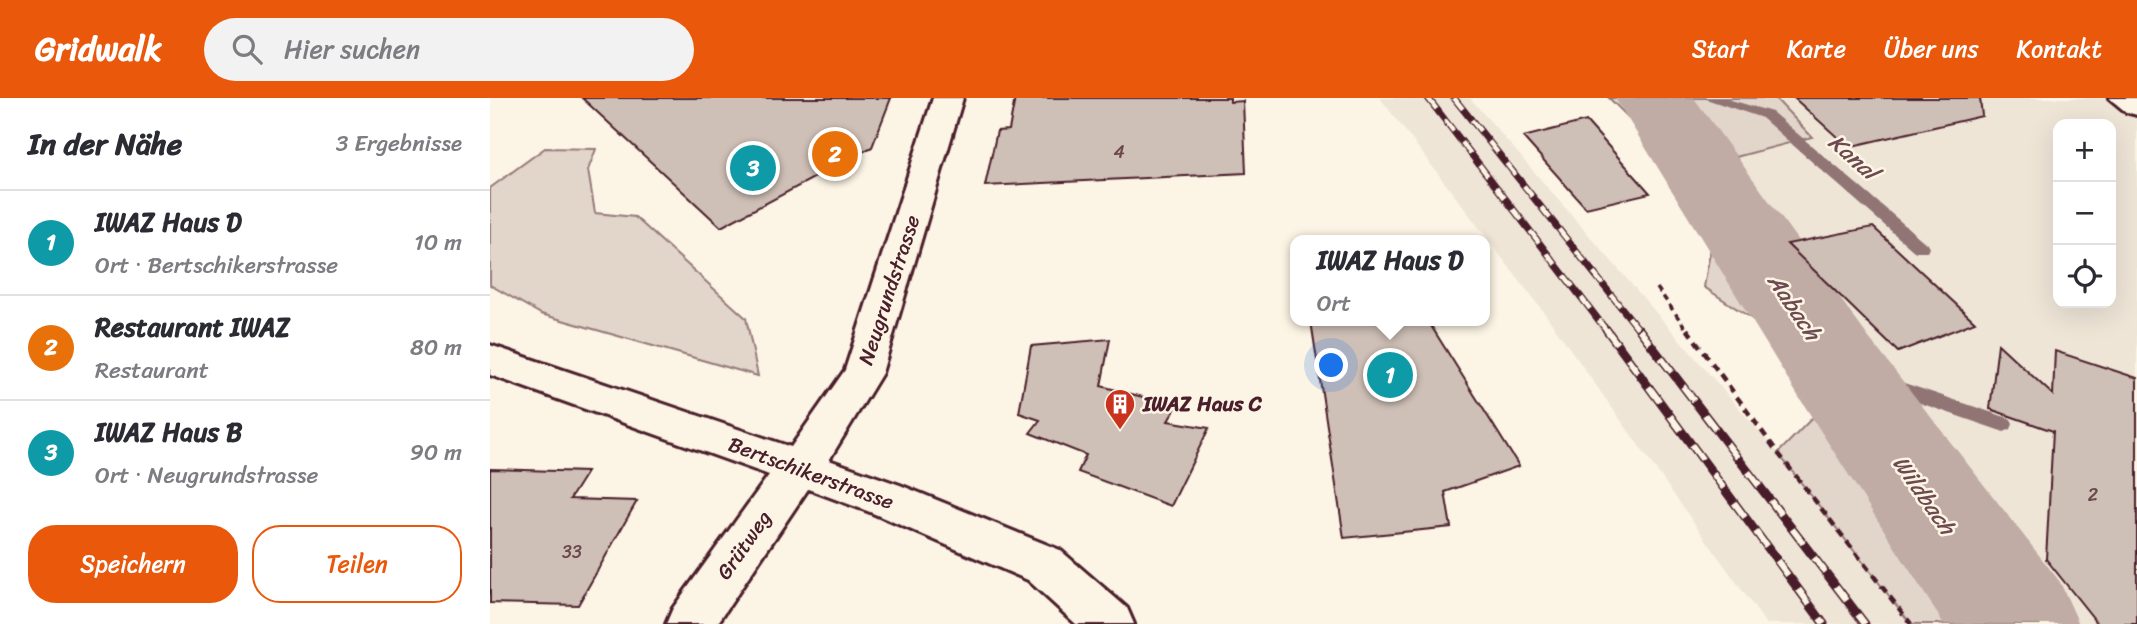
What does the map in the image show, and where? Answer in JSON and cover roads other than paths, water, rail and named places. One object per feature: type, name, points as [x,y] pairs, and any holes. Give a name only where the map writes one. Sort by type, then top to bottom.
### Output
[{"type":"street","name":"Neugrundstrasse","points":[[802,468],[845,405],[863,373],[948,98]]},
{"type":"street","points":[[2124,98],[2137,106]]},
{"type":"street","name":"Bertschikerstrasse","points":[[490,360],[885,498],[1044,565],[1110,624]]},
{"type":"street","name":"Grütweg","points":[[690,624],[768,510],[802,468]]},
{"type":"waterway","name":"Aabach","points":[[1654,98],[1833,366],[2016,624]]},
{"type":"waterway","name":"Kanal","points":[[1710,98],[1767,115],[1921,248]]},
{"type":"waterway","name":"Aabach","points":[[1833,366],[2004,424]]},
{"type":"railway","points":[[1428,98],[1607,331]]},
{"type":"railway","points":[[1454,98],[1640,331]]},
{"type":"railway","points":[[1606,329],[1824,624]]},
{"type":"railway","points":[[1639,329],[1865,624]]},
{"type":"place","name":"Restaurant IWAZ","points":[[835,154]]},
{"type":"place","name":"IWAZ Haus B","points":[[753,168]]},
{"type":"place","name":"IWAZ Haus D","points":[[1390,375]]},
{"type":"place","name":"IWAZ Haus C","points":[[1120,431]]},
{"type":"water label","name":"Wildbach","points":[[1924,495]]}]
